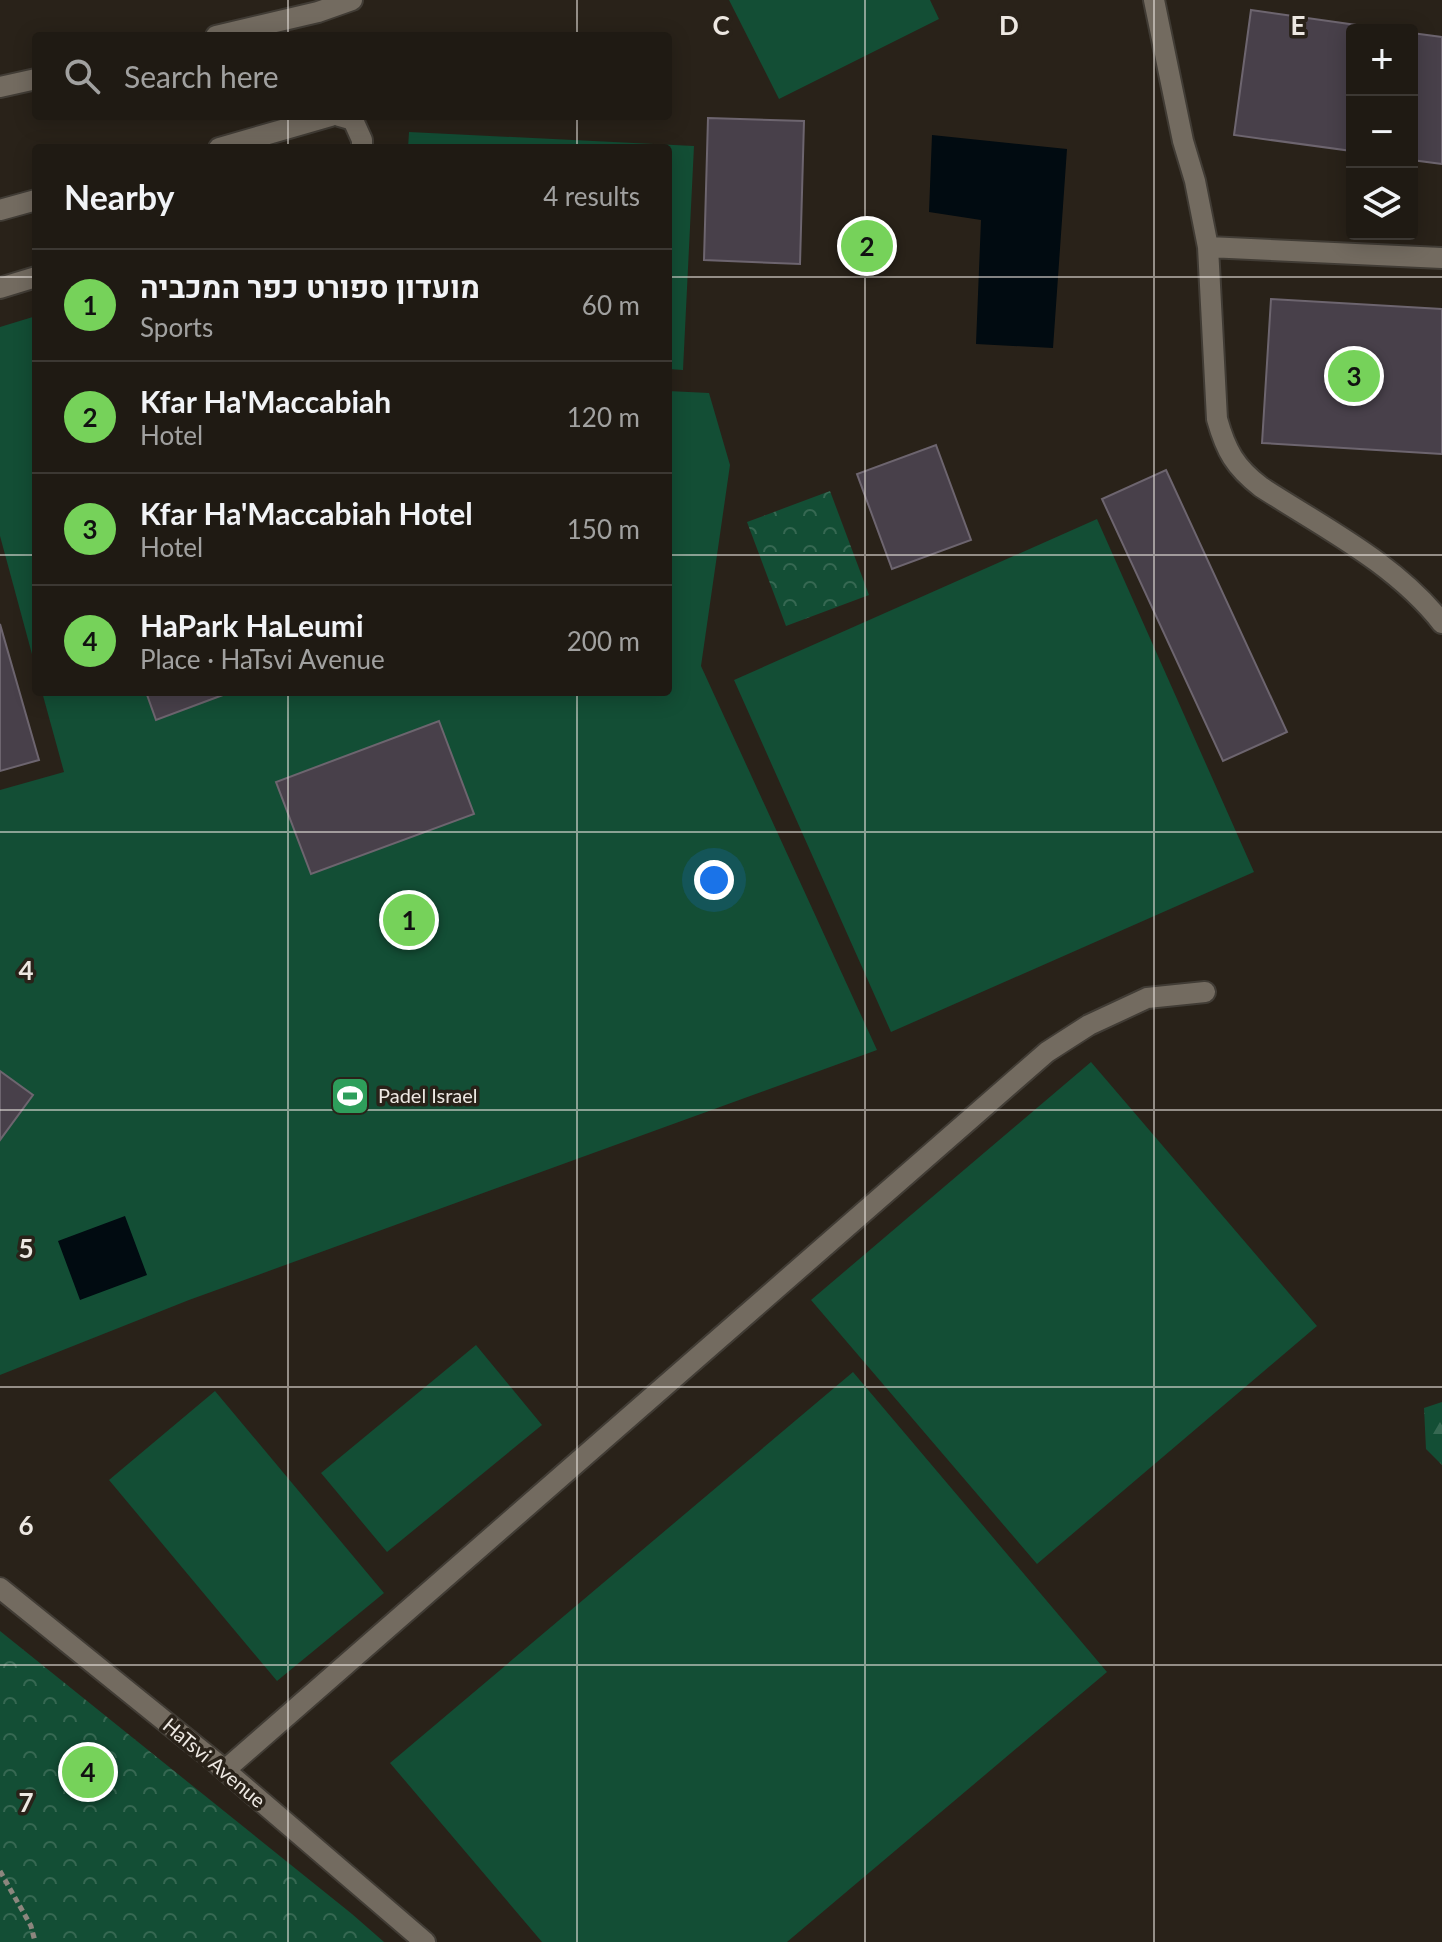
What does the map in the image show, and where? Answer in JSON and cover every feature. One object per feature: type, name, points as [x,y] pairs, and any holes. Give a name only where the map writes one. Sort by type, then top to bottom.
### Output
[{"type":"street","points":[[233,32],[318,12],[352,0]]},
{"type":"street","points":[[1154,0],[1208,247],[1217,419],[1223,442],[1242,473],[1385,566],[1411,588],[1442,623]]},
{"type":"street","points":[[0,87],[32,80]]},
{"type":"street","points":[[233,144],[317,120]]},
{"type":"street","points":[[353,120],[362,144]]},
{"type":"street","points":[[0,210],[32,201]]},
{"type":"street","points":[[1208,247],[1442,258]]},
{"type":"street","points":[[0,288],[32,278]]},
{"type":"street","points":[[225,1770],[1047,1052],[1089,1025],[1147,998],[1205,992]]},
{"type":"street","name":"HaTsvi Avenue","points":[[0,1588],[225,1770],[425,1942]]},
{"type":"path","points":[[0,1871],[31,1926],[35,1942]]},
{"type":"green space","points":[[729,0],[930,0],[939,19],[779,99]]},
{"type":"green space","points":[[409,132],[653,144],[408,144]]},
{"type":"green space","points":[[672,145],[694,146],[683,370],[672,369]]},
{"type":"green space","points":[[32,317],[32,654],[0,536],[0,327]]},
{"type":"green space","points":[[672,391],[709,393],[730,465],[701,666],[877,1050],[189,1300],[0,1375],[0,790],[64,772],[43,696],[672,696]]},
{"type":"green space","points":[[830,491],[869,595],[786,626],[747,522]]},
{"type":"green space","points":[[1097,519],[1254,872],[891,1032],[734,680]]},
{"type":"green space","points":[[1091,1062],[1317,1326],[1037,1564],[811,1300]]},
{"type":"green space","points":[[476,1345],[542,1425],[387,1552],[321,1473]]},
{"type":"green space","points":[[853,1372],[1107,1672],[787,1942],[542,1942],[390,1763]]},
{"type":"green space","points":[[215,1391],[384,1593],[277,1681],[109,1480]]},
{"type":"green space","points":[[1442,1402],[1442,1465],[1426,1449],[1424,1408]]},
{"type":"green space","points":[[0,1631],[352,1914],[384,1942],[0,1942]]},
{"type":"shaded area","points":[[932,135],[1067,149],[1053,348],[976,344],[981,220],[929,212]]},
{"type":"shaded area","points":[[125,1216],[147,1275],[80,1300],[58,1241]]},
{"type":"building","points":[[1251,10],[1350,24],[1346,24],[1346,150],[1234,135]]},
{"type":"building","points":[[1418,34],[1442,37],[1442,164],[1418,161]]},
{"type":"building","points":[[708,118],[804,121],[800,264],[704,260]]},
{"type":"building","points":[[1271,299],[1442,309],[1442,454],[1262,443]]},
{"type":"building","points":[[936,445],[971,540],[892,569],[857,474]]},
{"type":"building","points":[[1166,470],[1287,732],[1223,761],[1102,499]]},
{"type":"building","points":[[0,624],[39,760],[0,771]]},
{"type":"building","points":[[147,696],[220,696],[156,720]]},
{"type":"building","points":[[439,721],[474,814],[311,874],[276,782]]},
{"type":"building","points":[[0,1071],[33,1095],[0,1140]]},
{"type":"place","name":"Kfar Ha'Maccabiah","points":[[867,246]]},
{"type":"place","name":"Kfar Ha'Maccabiah Hotel","points":[[1354,376]]},
{"type":"place","name":"מועדון ספורט כפר המכביה","points":[[409,920]]},
{"type":"place","name":"Padel Israel","points":[[350,1096]]},
{"type":"place","name":"HaPark HaLeumi","points":[[88,1772]]}]
